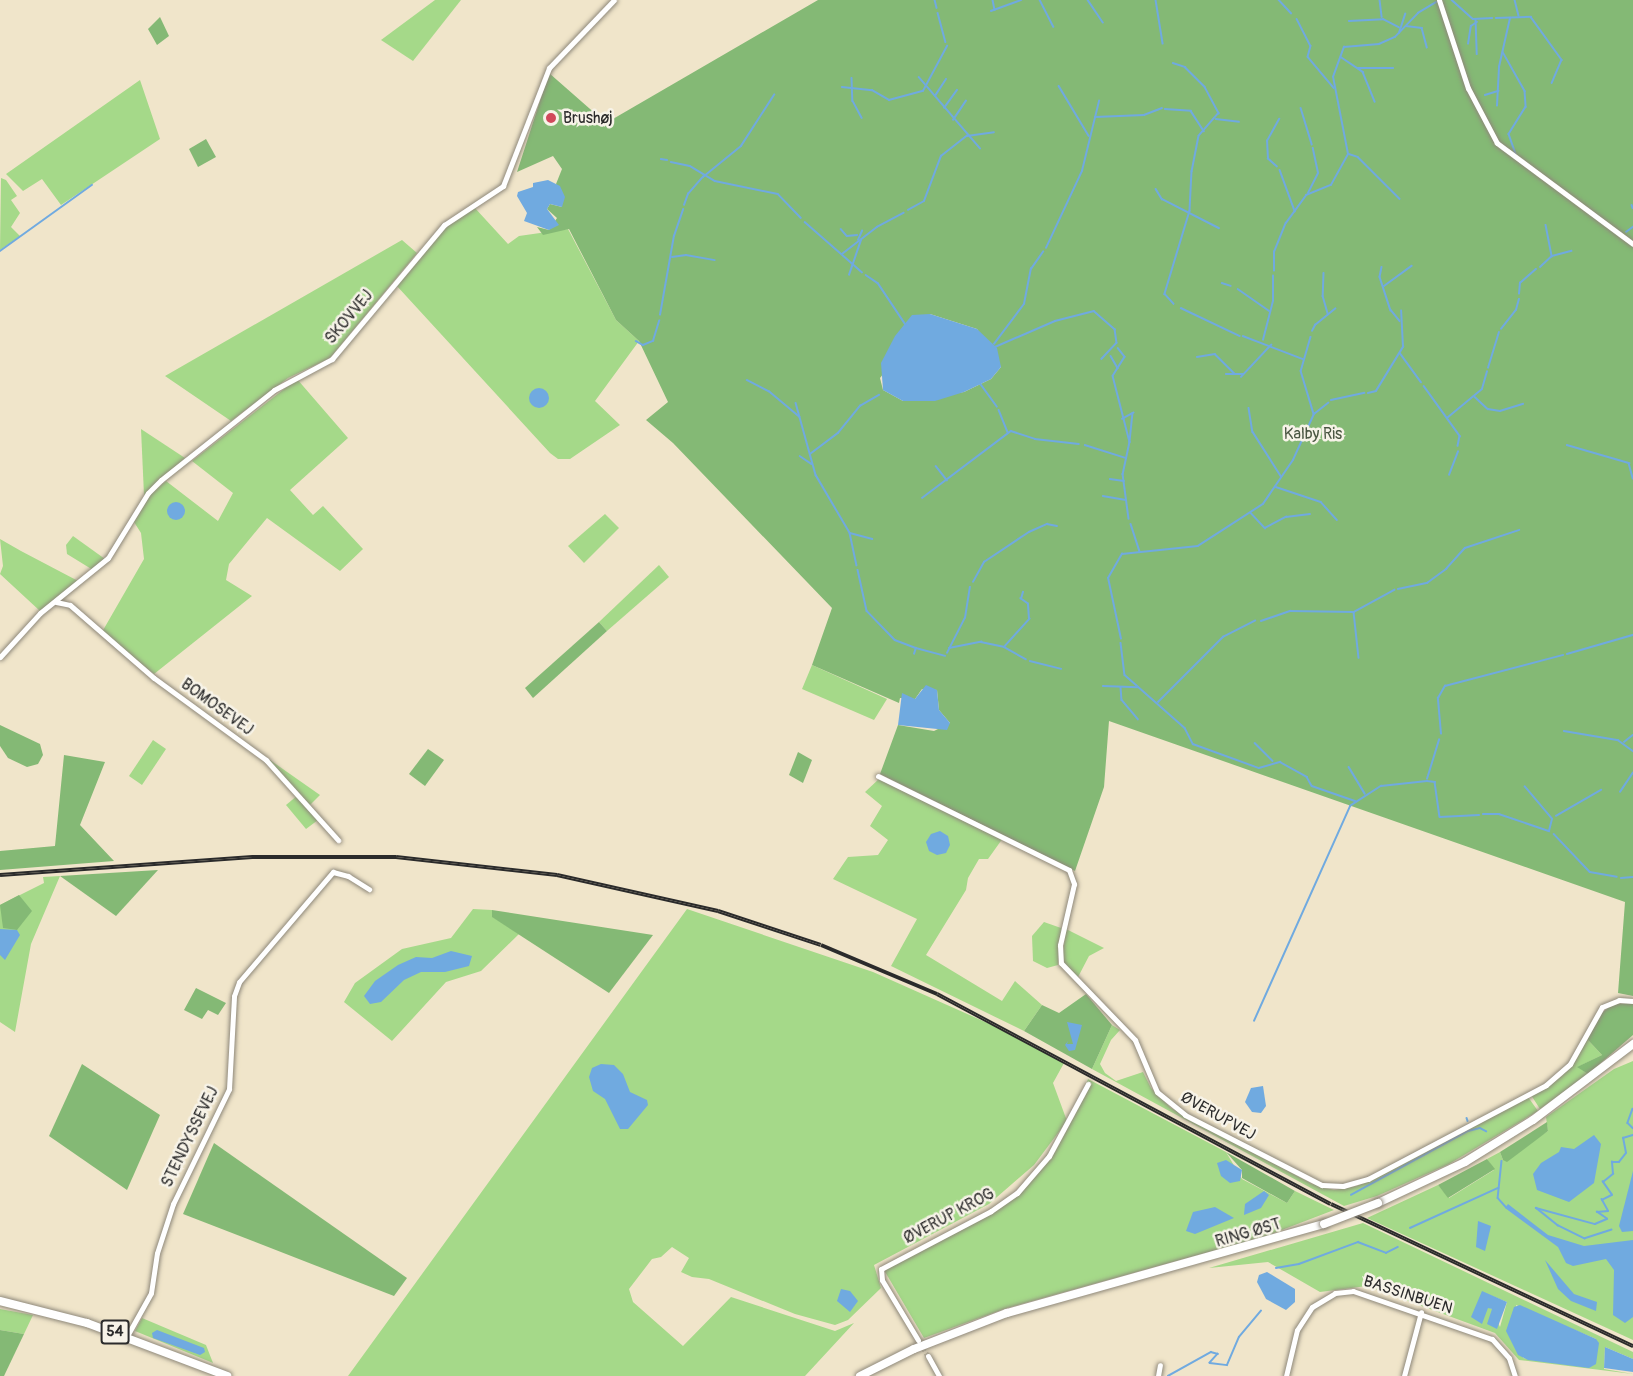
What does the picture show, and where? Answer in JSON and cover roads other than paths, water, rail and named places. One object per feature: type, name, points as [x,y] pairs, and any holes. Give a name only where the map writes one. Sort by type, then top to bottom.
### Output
[{"type":"main road","name":"RING ØST","points":[[1616,1057],[1633,1039]]},
{"type":"main road","name":"RING ØST","points":[[860,1376],[914,1349],[1007,1313],[1324,1224],[1378,1203],[1465,1162],[1533,1120],[1633,1044]]},
{"type":"main road","name":"54","points":[[0,1301],[127,1336],[226,1376]]},
{"type":"street","name":"SKOVVEJ","points":[[0,657],[25,627],[108,558],[148,493],[161,480],[274,390],[332,359],[444,225],[503,186],[549,68],[614,0]]},
{"type":"street","points":[[1439,0],[1468,88],[1497,143],[1633,244]]},
{"type":"street","points":[[68,593],[70,605]]},
{"type":"street","name":"BOMOSEVEJ","points":[[56,602],[70,605],[154,678],[266,760],[338,840]]},
{"type":"street","name":"ØVERUPVEJ","points":[[878,776],[1069,870],[1074,884],[1060,945],[1061,963],[1135,1040],[1157,1092],[1185,1115],[1322,1185],[1343,1186],[1368,1179],[1545,1084],[1570,1064],[1602,1007],[1619,1000],[1633,1000]]},
{"type":"street","name":"STENDYSSEVEJ","points":[[127,1336],[151,1293],[157,1253],[173,1204],[229,1089],[234,996],[239,982],[333,872],[348,876],[369,889]]},
{"type":"street","name":"ØVERUP KROG","points":[[918,1340],[882,1280],[881,1269],[992,1211],[1017,1193],[1049,1156],[1088,1084]]},
{"type":"street","name":"BASSINBUEN","points":[[1286,1376],[1302,1318],[1322,1299],[1353,1291],[1421,1312],[1492,1339],[1509,1358],[1515,1376]]},
{"type":"street","points":[[1404,1376],[1421,1312]]},
{"type":"street","points":[[928,1356],[939,1376]]},
{"type":"street","points":[[1158,1376],[1160,1365]]},
{"type":"water","points":[[548,180],[560,186],[565,197],[562,207],[550,204],[547,209],[559,225],[549,230],[524,221],[527,213],[517,196],[518,192],[533,187],[533,183]]},
{"type":"water","points":[[930,314],[977,329],[997,348],[1001,367],[991,379],[964,392],[935,401],[903,401],[883,390],[881,363],[895,336],[912,315]]},
{"type":"water","points":[[539,388],[546,391],[549,398],[546,405],[539,408],[532,405],[529,398],[532,391]]},
{"type":"water","points":[[176,502],[182,505],[185,511],[182,517],[176,520],[170,517],[167,511],[170,505]]},
{"type":"water","points":[[926,685],[937,690],[939,710],[950,723],[947,730],[898,725],[902,693],[915,699]]},
{"type":"water","points":[[940,831],[948,836],[950,845],[946,853],[937,855],[929,851],[926,842],[931,834]]},
{"type":"water","points":[[0,929],[17,930],[20,935],[5,960],[0,955]]},
{"type":"water","points":[[451,951],[472,956],[469,966],[445,972],[421,972],[404,980],[381,1002],[370,1004],[364,996],[375,981],[398,965],[416,957],[432,958]]},
{"type":"water","points":[[1067,1022],[1082,1025],[1075,1050],[1069,1051],[1065,1045],[1068,1041],[1067,1044],[1073,1044]]},
{"type":"water","points":[[601,1064],[614,1065],[623,1074],[630,1092],[647,1100],[648,1105],[628,1129],[620,1129],[605,1099],[593,1091],[589,1077],[592,1068]]},
{"type":"water","points":[[1263,1086],[1266,1106],[1261,1113],[1252,1112],[1245,1102],[1251,1088]]},
{"type":"water","points":[[1594,1135],[1601,1144],[1594,1183],[1569,1202],[1537,1190],[1533,1174],[1541,1163],[1559,1152],[1561,1147],[1574,1149]]},
{"type":"water","points":[[1226,1160],[1242,1170],[1240,1181],[1230,1183],[1221,1176],[1217,1163]]},
{"type":"water","points":[[1633,1171],[1633,1231],[1622,1232],[1619,1226]]},
{"type":"water","points":[[1264,1191],[1269,1195],[1261,1208],[1244,1215],[1245,1204]]},
{"type":"water","points":[[1508,1204],[1548,1235],[1584,1246],[1633,1240],[1633,1317],[1625,1323],[1613,1315],[1614,1270],[1606,1259],[1573,1266],[1566,1263],[1558,1247],[1505,1208]]},
{"type":"water","points":[[1215,1207],[1234,1218],[1195,1234],[1186,1231],[1193,1212]]},
{"type":"water","points":[[1478,1221],[1491,1226],[1485,1251],[1476,1247]]},
{"type":"water","points":[[1545,1260],[1574,1294],[1597,1302],[1596,1311],[1571,1301],[1558,1289]]},
{"type":"water","points":[[1267,1272],[1295,1289],[1295,1302],[1286,1310],[1266,1299],[1257,1282],[1259,1275]]},
{"type":"water","points":[[841,1289],[850,1291],[858,1301],[850,1312],[837,1301]]},
{"type":"water","points":[[1482,1291],[1507,1302],[1497,1329],[1487,1324],[1492,1309],[1488,1308],[1482,1324],[1471,1317]]},
{"type":"water","points":[[1520,1305],[1596,1339],[1599,1343],[1596,1364],[1589,1368],[1528,1360],[1518,1355],[1506,1331],[1514,1307]]},
{"type":"water","points":[[157,1330],[204,1348],[205,1352],[200,1355],[153,1338],[152,1333]]},
{"type":"water","points":[[1605,1347],[1633,1359],[1633,1372],[1604,1368]]},
{"type":"waterway","points":[[935,0],[937,8]]},
{"type":"waterway","points":[[993,0],[995,10]]},
{"type":"waterway","points":[[991,11],[1021,0]]},
{"type":"waterway","points":[[1040,0],[1054,27]]},
{"type":"waterway","points":[[1088,0],[1103,22]]},
{"type":"waterway","points":[[1156,0],[1163,43]]},
{"type":"waterway","points":[[1279,0],[1291,13]]},
{"type":"waterway","points":[[1380,0],[1382,17]]},
{"type":"waterway","points":[[1452,0],[1473,19],[1492,18]]},
{"type":"waterway","points":[[1515,0],[1519,16]]},
{"type":"waterway","points":[[1274,271],[1274,252],[1286,223],[1306,195],[1331,185],[1348,154],[1333,77],[1344,47],[1379,44],[1395,37],[1418,13],[1436,2]]},
{"type":"waterway","points":[[938,13],[946,42]]},
{"type":"waterway","points":[[1399,33],[1405,14]]},
{"type":"waterway","points":[[1496,18],[1531,17],[1562,60],[1552,83]]},
{"type":"waterway","points":[[1497,106],[1499,67],[1510,18]]},
{"type":"waterway","points":[[1297,19],[1311,46],[1308,57],[1334,88]]},
{"type":"waterway","points":[[1349,21],[1383,19],[1399,27]]},
{"type":"waterway","points":[[1476,19],[1477,54]]},
{"type":"waterway","points":[[1468,44],[1471,26],[1477,22]]},
{"type":"waterway","points":[[1406,26],[1422,28],[1427,47]]},
{"type":"waterway","points":[[842,87],[872,90],[889,100],[923,91],[947,46]]},
{"type":"waterway","points":[[1503,52],[1525,91],[1526,107],[1509,134],[1516,154]]},
{"type":"waterway","points":[[1341,57],[1363,72],[1375,102]]},
{"type":"waterway","points":[[1173,63],[1185,67],[1205,87],[1219,113],[1199,136],[1192,171],[1190,211],[1165,294],[1174,304]]},
{"type":"waterway","points":[[1358,68],[1393,68]]},
{"type":"waterway","points":[[919,77],[980,148]]},
{"type":"waterway","points":[[852,78],[853,101],[862,118]]},
{"type":"waterway","points":[[935,96],[946,79]]},
{"type":"waterway","points":[[1059,86],[1089,136]]},
{"type":"waterway","points":[[944,108],[957,90]]},
{"type":"waterway","points":[[1485,95],[1498,91]]},
{"type":"waterway","points":[[684,205],[688,194],[703,177],[741,146],[774,95]]},
{"type":"waterway","points":[[953,120],[966,101]]},
{"type":"waterway","points":[[1046,248],[1082,171],[1099,101]]},
{"type":"waterway","points":[[1095,117],[1144,115],[1162,108]]},
{"type":"waterway","points":[[1301,108],[1312,144]]},
{"type":"waterway","points":[[1165,109],[1191,111],[1204,131]]},
{"type":"waterway","points":[[1216,119],[1239,122]]},
{"type":"waterway","points":[[1277,167],[1268,159],[1267,141],[1279,119]]},
{"type":"waterway","points":[[908,210],[924,201],[941,156],[967,136],[994,132]]},
{"type":"waterway","points":[[1308,193],[1318,173],[1313,149]]},
{"type":"waterway","points":[[1349,154],[1358,157],[1400,199]]},
{"type":"waterway","points":[[661,159],[667,160]]},
{"type":"waterway","points":[[671,162],[690,166],[715,181],[778,194],[801,218]]},
{"type":"waterway","points":[[1280,170],[1295,211]]},
{"type":"waterway","points":[[0,251],[92,185]]},
{"type":"waterway","points":[[1156,189],[1162,199],[1219,228]]},
{"type":"waterway","points":[[660,315],[674,236],[683,210]]},
{"type":"waterway","points":[[842,254],[877,227],[903,213]]},
{"type":"waterway","points":[[805,222],[862,272]]},
{"type":"waterway","points":[[1546,225],[1552,256]]},
{"type":"waterway","points":[[1626,232],[1633,227]]},
{"type":"waterway","points":[[841,229],[847,236],[857,235]]},
{"type":"waterway","points":[[858,240],[862,231]]},
{"type":"waterway","points":[[849,275],[861,240]]},
{"type":"waterway","points":[[1540,267],[1552,256],[1571,251]]},
{"type":"waterway","points":[[994,344],[1024,304],[1031,269],[1043,252]]},
{"type":"waterway","points":[[672,257],[686,255],[715,260]]},
{"type":"waterway","points":[[1384,286],[1412,266]]},
{"type":"waterway","points":[[1382,267],[1380,277],[1391,310],[1400,321]]},
{"type":"waterway","points":[[1519,294],[1520,283],[1536,269]]},
{"type":"waterway","points":[[1324,273],[1323,296],[1328,314]]},
{"type":"waterway","points":[[866,275],[878,283],[906,325]]},
{"type":"waterway","points":[[1263,340],[1273,301],[1273,276]]},
{"type":"waterway","points":[[1222,283],[1231,286]]},
{"type":"waterway","points":[[1238,289],[1269,311]]},
{"type":"waterway","points":[[1501,329],[1516,310],[1519,299]]},
{"type":"waterway","points":[[1181,308],[1240,336]]},
{"type":"waterway","points":[[1312,331],[1315,325],[1335,309]]},
{"type":"waterway","points":[[995,347],[1055,321],[1094,311],[1115,329],[1117,343],[1102,359]]},
{"type":"waterway","points":[[1368,393],[1376,391],[1403,347],[1401,311]]},
{"type":"waterway","points":[[636,341],[643,345],[653,341],[659,321]]},
{"type":"waterway","points":[[1488,368],[1499,333]]},
{"type":"waterway","points":[[1243,336],[1303,359]]},
{"type":"waterway","points":[[1311,337],[1301,371],[1314,414]]},
{"type":"waterway","points":[[1241,377],[1271,345]]},
{"type":"waterway","points":[[1118,348],[1125,357],[1113,376],[1130,442],[1123,474],[1129,519]]},
{"type":"waterway","points":[[1400,353],[1421,382]]},
{"type":"waterway","points":[[1197,357],[1215,354],[1235,374]]},
{"type":"waterway","points":[[1111,356],[1118,368]]},
{"type":"waterway","points":[[1447,418],[1482,389],[1487,372]]},
{"type":"waterway","points":[[1226,374],[1243,374]]},
{"type":"waterway","points":[[747,380],[769,391],[800,417]]},
{"type":"waterway","points":[[980,383],[997,406]]},
{"type":"waterway","points":[[1424,386],[1460,436],[1458,446]]},
{"type":"waterway","points":[[1331,400],[1364,393]]},
{"type":"waterway","points":[[810,454],[838,433],[860,406],[879,395]]},
{"type":"waterway","points":[[1474,396],[1488,409],[1500,411],[1523,404]]},
{"type":"waterway","points":[[796,403],[816,475],[850,533],[857,565]]},
{"type":"waterway","points":[[1121,639],[1108,578],[1122,554],[1198,546],[1263,504],[1293,460],[1314,414],[1328,403]]},
{"type":"waterway","points":[[1249,408],[1253,432],[1281,476]]},
{"type":"waterway","points":[[999,410],[1008,432]]},
{"type":"waterway","points":[[1122,419],[1133,413],[1130,442]]},
{"type":"waterway","points":[[922,498],[1011,431],[1035,439],[1079,444]]},
{"type":"waterway","points":[[1085,445],[1126,458]]},
{"type":"waterway","points":[[1567,445],[1629,463],[1633,478]]},
{"type":"waterway","points":[[1449,475],[1458,452]]},
{"type":"waterway","points":[[800,456],[812,464]]},
{"type":"waterway","points":[[936,466],[947,480]]},
{"type":"waterway","points":[[1110,479],[1124,481]]},
{"type":"waterway","points":[[1276,487],[1321,502],[1337,520]]},
{"type":"waterway","points":[[1103,496],[1126,500]]},
{"type":"waterway","points":[[1251,513],[1265,528],[1286,517],[1310,514]]},
{"type":"waterway","points":[[973,582],[984,562],[1029,532],[1047,524],[1057,526]]},
{"type":"waterway","points":[[1131,524],[1140,552]]},
{"type":"waterway","points":[[1398,589],[1427,583],[1446,569],[1465,548],[1519,530]]},
{"type":"waterway","points":[[850,533],[872,539]]},
{"type":"waterway","points":[[858,570],[867,611],[895,640],[916,648]]},
{"type":"waterway","points":[[947,653],[965,618],[970,587]]},
{"type":"waterway","points":[[1261,621],[1290,611],[1354,612],[1394,590]]},
{"type":"waterway","points":[[1004,647],[1029,619],[1028,604],[1021,599],[1023,592]]},
{"type":"waterway","points":[[1354,612],[1359,658]]},
{"type":"waterway","points":[[1158,702],[1223,637],[1255,621]]},
{"type":"waterway","points":[[1567,654],[1633,635]]},
{"type":"waterway","points":[[949,648],[981,642],[1004,647],[1026,659]]},
{"type":"waterway","points":[[1121,643],[1125,675],[1185,728],[1193,744],[1259,768],[1280,762],[1307,777],[1312,786],[1355,801]]},
{"type":"waterway","points":[[914,654],[916,648],[945,656]]},
{"type":"waterway","points":[[1441,734],[1438,698],[1445,686],[1563,655]]},
{"type":"waterway","points":[[1030,661],[1061,669]]},
{"type":"waterway","points":[[1103,686],[1138,687]]},
{"type":"waterway","points":[[1121,687],[1122,700],[1138,719]]},
{"type":"waterway","points":[[1564,731],[1618,740],[1633,751]]},
{"type":"waterway","points":[[1624,742],[1633,735]]},
{"type":"waterway","points":[[1427,779],[1439,740]]},
{"type":"waterway","points":[[1255,743],[1273,761]]},
{"type":"waterway","points":[[1349,767],[1365,794]]},
{"type":"waterway","points":[[1620,792],[1633,773]]},
{"type":"waterway","points":[[1254,1021],[1350,806],[1381,786],[1427,781],[1435,782],[1440,817],[1479,815]]},
{"type":"waterway","points":[[1483,814],[1499,814],[1549,831],[1552,819],[1525,787]]},
{"type":"waterway","points":[[1556,816],[1601,790]]},
{"type":"waterway","points":[[1554,834],[1590,872],[1617,877]]},
{"type":"waterway","points":[[1621,878],[1633,877]]},
{"type":"waterway","points":[[1633,1109],[1628,1123],[1633,1128]]},
{"type":"waterway","points":[[1351,1195],[1468,1131],[1480,1128],[1486,1131]]},
{"type":"waterway","points":[[1612,1230],[1585,1239],[1558,1226],[1536,1208],[1595,1224],[1607,1219],[1597,1212],[1608,1211],[1602,1200],[1612,1195],[1603,1182],[1613,1174],[1612,1162],[1619,1162],[1626,1153],[1623,1138],[1633,1135]]},
{"type":"waterway","points":[[1502,1161],[1498,1198],[1506,1207]]},
{"type":"waterway","points":[[1410,1228],[1498,1188]]},
{"type":"waterway","points":[[1276,1268],[1299,1264],[1358,1242],[1386,1253],[1398,1247]]},
{"type":"waterway","points":[[1168,1376],[1211,1352],[1218,1354],[1210,1363],[1227,1365],[1239,1337],[1261,1311]]},
{"type":"tunnel","points":[[918,1340],[928,1356]]},
{"type":"railway","points":[[0,875],[252,857],[396,857],[557,875],[718,911],[821,945],[937,994],[1331,1204],[1633,1346]]},
{"type":"place","name":"Brushøj","points":[[551,118]]},
{"type":"park label","name":"Kalby Ris","points":[[1313,434]]}]
